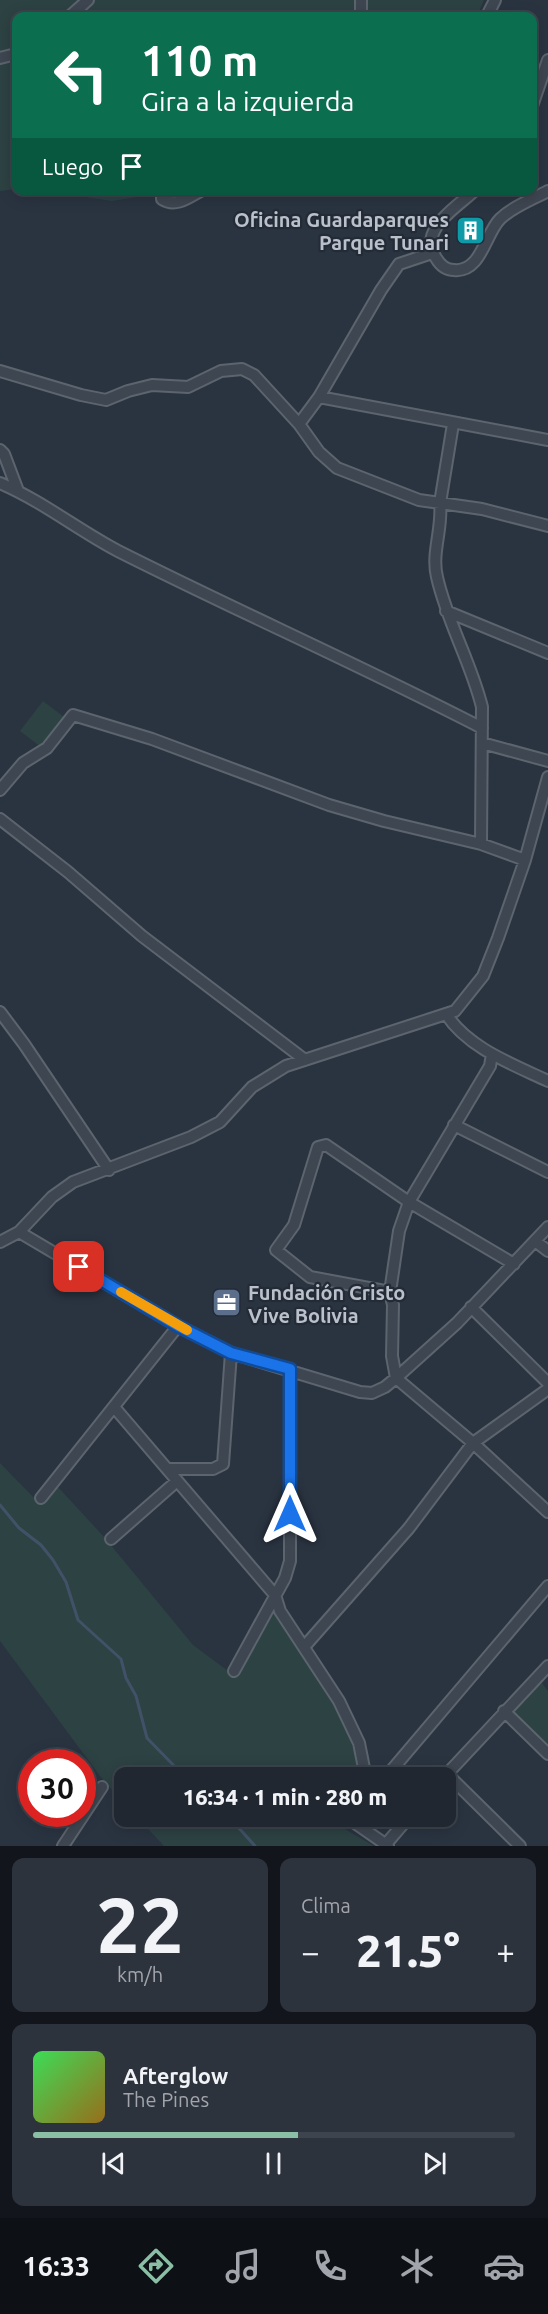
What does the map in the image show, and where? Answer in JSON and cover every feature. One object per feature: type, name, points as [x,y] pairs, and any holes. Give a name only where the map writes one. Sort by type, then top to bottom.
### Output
[{"type":"street","points":[[74,12],[88,0]]},
{"type":"street","points":[[537,92],[548,60]]},
{"type":"street","points":[[470,195],[446,215],[431,238],[432,253],[442,266],[456,271],[472,265],[499,220],[548,191]]},
{"type":"street","points":[[162,195],[162,200],[169,203],[181,202],[193,195]]},
{"type":"street","points":[[299,424],[319,397],[381,290],[399,264],[432,253]]},
{"type":"street","points":[[0,371],[106,400],[152,385],[189,387],[221,371],[242,369],[254,375],[299,424],[319,452],[337,468],[419,500],[482,509],[548,526]]},
{"type":"street","points":[[319,397],[453,424],[548,440]]},
{"type":"street","points":[[453,424],[440,503],[442,516],[436,550],[436,574],[446,611],[482,707],[481,844]]},
{"type":"street","points":[[0,450],[4,454],[18,491]]},
{"type":"street","points":[[0,483],[18,491],[116,550],[385,678],[482,728]]},
{"type":"street","points":[[446,611],[548,651]]},
{"type":"street","points":[[0,790],[23,763],[47,748],[74,715],[152,739],[329,805],[384,821],[481,844],[525,860]]},
{"type":"street","points":[[482,743],[548,761]]},
{"type":"street","points":[[0,1242],[19,1232],[52,1197],[73,1182],[191,1137],[220,1122],[252,1087],[286,1066],[455,1011],[483,976],[525,860],[548,777]]},
{"type":"street","points":[[0,819],[68,872],[142,936],[305,1060]]},
{"type":"street","points":[[0,1012],[109,1170]]},
{"type":"street","points":[[446,1014],[455,1028],[492,1054],[548,1081]]},
{"type":"street","points":[[492,1054],[490,1066],[409,1202],[399,1231],[390,1292],[393,1305],[392,1356],[396,1378],[473,1443],[548,1512]]},
{"type":"street","points":[[454,1125],[548,1172]]},
{"type":"street","points":[[390,1292],[310,1277],[276,1250],[294,1225],[318,1147],[326,1145],[409,1202],[514,1264]]},
{"type":"street","points":[[19,1232],[178,1326],[231,1353],[360,1392],[372,1393],[385,1387],[396,1378],[457,1323],[548,1227]]},
{"type":"street","points":[[535,1240],[548,1251]]},
{"type":"street","points":[[471,1308],[548,1383]]},
{"type":"street","points":[[41,1498],[178,1326]]},
{"type":"street","points":[[167,1469],[213,1469],[223,1464],[231,1353]]},
{"type":"street","points":[[234,1671],[285,1578],[290,1561],[290,1369]]},
{"type":"street","points":[[304,1647],[409,1528],[473,1443],[548,1389]]},
{"type":"street","points":[[114,1407],[275,1595],[280,1611],[339,1701],[358,1743],[363,1767]]},
{"type":"street","points":[[111,1539],[177,1481]]},
{"type":"street","points":[[394,1767],[548,1586]]},
{"type":"street","points":[[454,1767],[548,1666]]},
{"type":"street","points":[[504,1711],[548,1754]]},
{"type":"street","points":[[456,1785],[520,1846]]},
{"type":"street","points":[[63,1846],[102,1787]]},
{"type":"street","points":[[361,1827],[387,1845],[401,1827]]},
{"type":"green space","points":[[0,0],[484,0],[479,12],[12,12],[12,190],[0,191]]},
{"type":"green space","points":[[72,195],[150,195],[112,201]]},
{"type":"green space","points":[[43,701],[64,717],[41,747],[20,731]]},
{"type":"green space","points":[[0,1463],[40,1504],[57,1486],[105,1538],[193,1645],[236,1677],[273,1606],[312,1665],[338,1711],[348,1734],[357,1767],[114,1767],[114,1792],[96,1771],[96,1749],[80,1749],[0,1641]]},
{"type":"green space","points":[[541,1682],[548,1691],[548,1748],[512,1712]]},
{"type":"green space","points":[[146,1827],[343,1827],[374,1846],[164,1846]]},
{"type":"waterway","points":[[0,1505],[19,1528],[41,1545],[53,1560],[66,1582],[78,1620],[121,1659],[126,1678],[136,1696],[147,1738],[175,1767]]},
{"type":"waterway","points":[[238,1827],[255,1846]]},
{"type":"slow traffic","points":[[121,1292],[187,1330]]},
{"type":"place","name":"Oficina Guardaparques Parque Tunari","points":[[470,230]]},
{"type":"place","name":"Fundación Cristo Vive Bolivia","points":[[227,1303]]},
{"type":"route","points":[[79,1267],[178,1326],[231,1353],[290,1369],[290,1514]]}]
